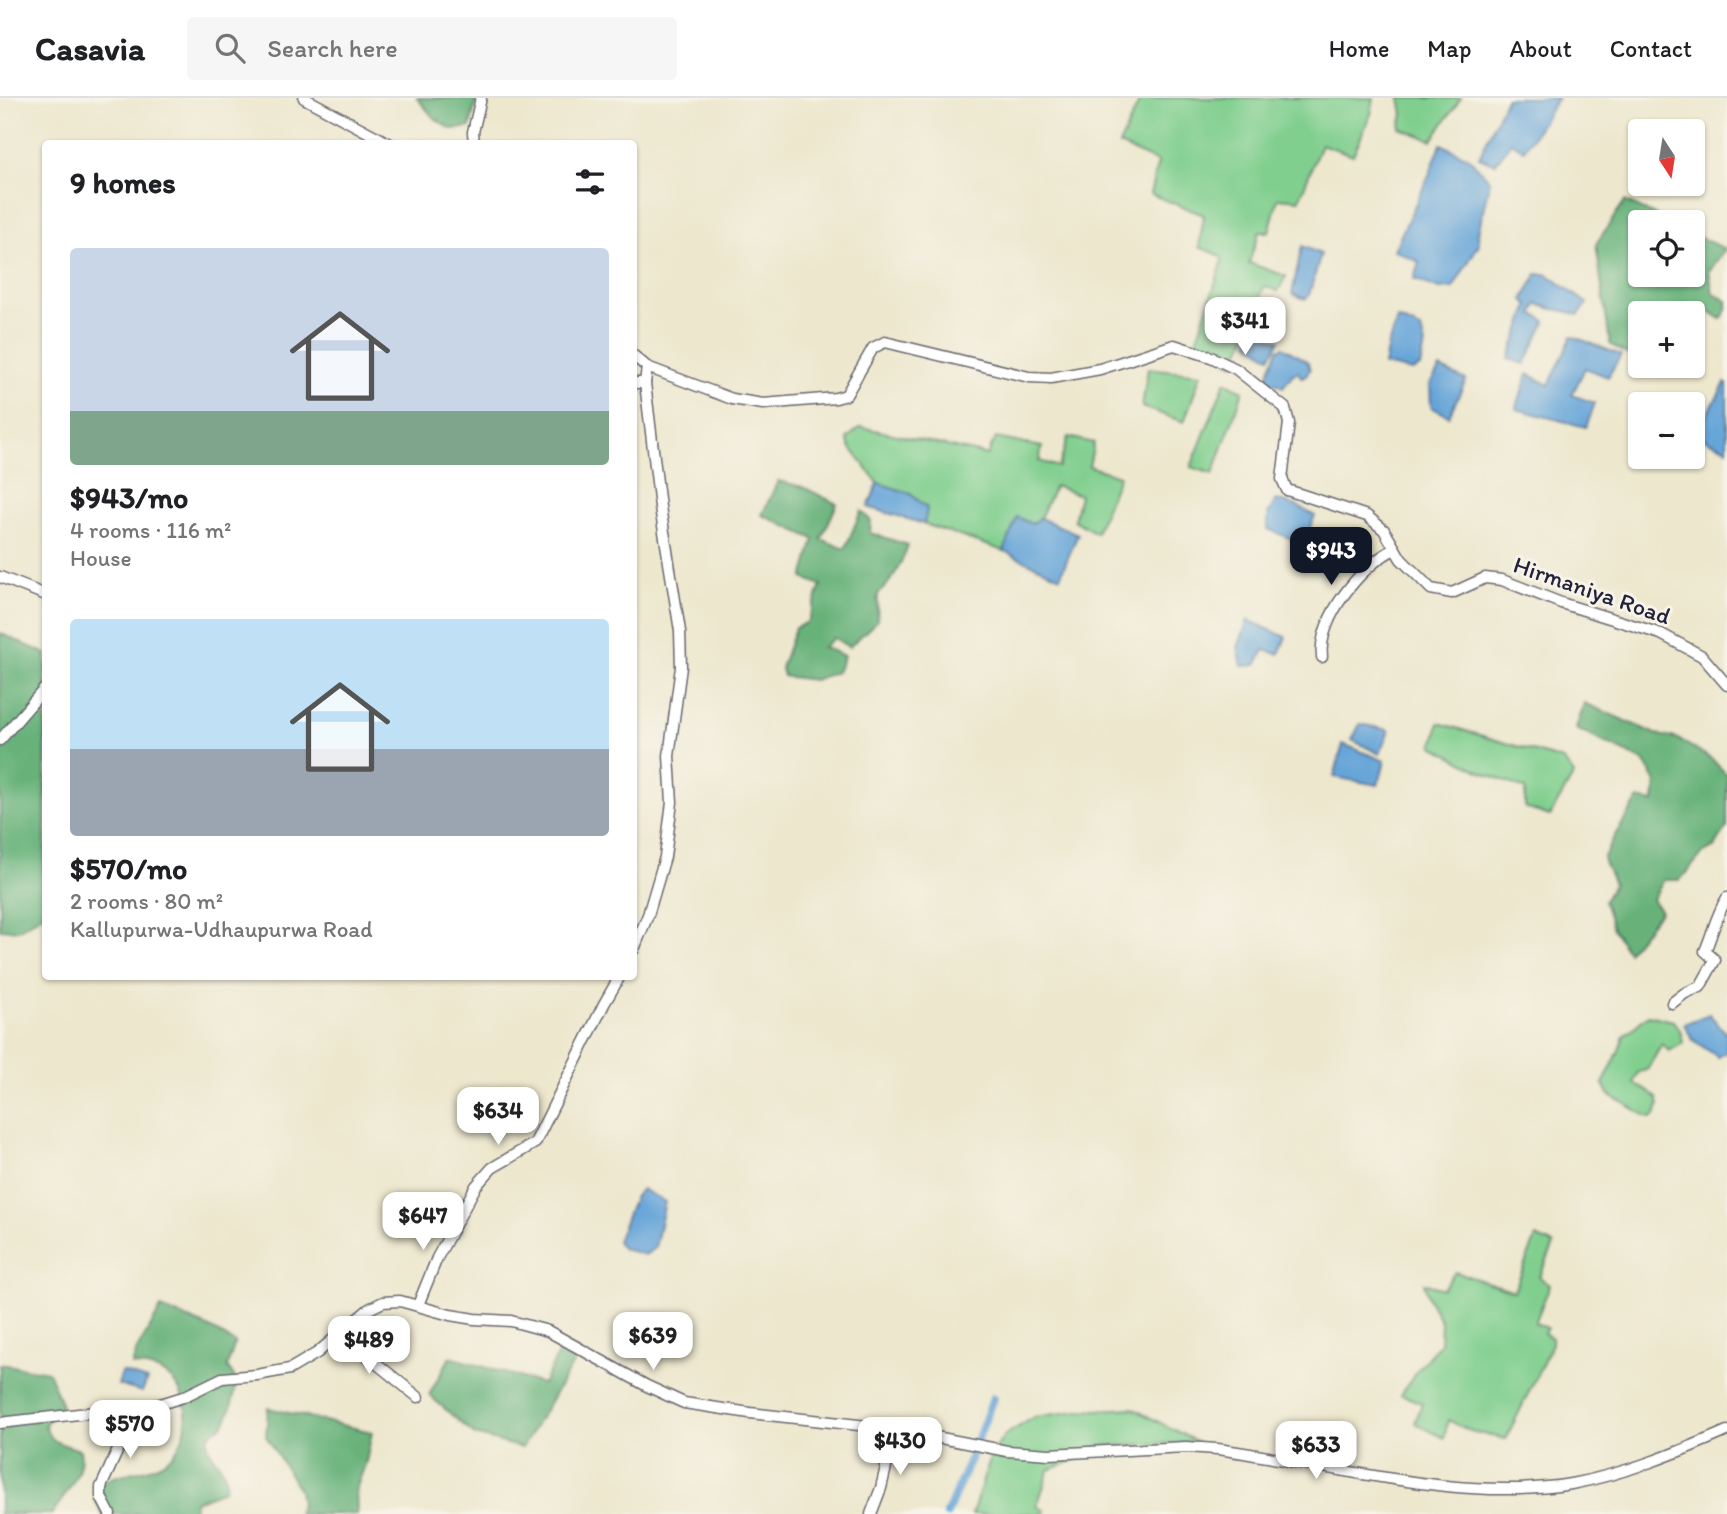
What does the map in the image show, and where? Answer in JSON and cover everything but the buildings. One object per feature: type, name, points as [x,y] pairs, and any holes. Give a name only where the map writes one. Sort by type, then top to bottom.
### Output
[{"type":"street","points":[[304,98],[383,140]]},
{"type":"street","points":[[474,140],[481,98]]},
{"type":"street","name":"Hirmaniya Road","points":[[637,359],[647,367],[732,399],[762,404],[846,395],[873,348],[885,342],[1028,377],[1051,378],[1100,369],[1174,345],[1236,369],[1285,408],[1289,423],[1282,478],[1287,490],[1367,516],[1384,530],[1395,549],[1430,590],[1452,593],[1485,578],[1502,580],[1561,603],[1661,634],[1702,656],[1727,685]]},
{"type":"street","points":[[637,942],[648,915],[664,857],[671,802],[669,756],[681,667],[680,631],[639,383],[647,367]]},
{"type":"street","points":[[1322,657],[1321,641],[1332,614],[1349,588],[1381,556],[1395,549]]},
{"type":"street","points":[[0,578],[42,593]]},
{"type":"street","points":[[0,740],[42,692]]},
{"type":"street","points":[[1672,1003],[1700,986],[1715,960],[1705,951],[1714,931],[1717,913],[1727,898]]},
{"type":"street","points":[[418,1305],[437,1258],[476,1186],[492,1168],[536,1143],[618,980]]},
{"type":"street","points":[[0,1423],[157,1405],[183,1397],[222,1378],[257,1376],[290,1369],[317,1353],[369,1309],[383,1302],[418,1305],[474,1319],[511,1321],[548,1331],[647,1386],[684,1403],[895,1429],[965,1445],[1049,1454],[1186,1447],[1217,1449],[1430,1484],[1491,1488],[1570,1484],[1674,1454],[1727,1431]]},
{"type":"street","points":[[340,1334],[418,1396]]},
{"type":"street","points":[[110,1514],[101,1497],[101,1487],[137,1408]]},
{"type":"street","points":[[871,1514],[881,1488],[895,1429]]},
{"type":"green space","points":[[417,98],[477,98],[470,127],[451,129],[433,117]]},
{"type":"green space","points":[[1141,98],[1374,98],[1371,114],[1353,155],[1321,144],[1299,200],[1278,198],[1269,232],[1259,232],[1249,263],[1286,276],[1278,291],[1264,286],[1234,364],[1196,341],[1223,260],[1219,255],[1199,247],[1204,215],[1150,194],[1158,162],[1119,145]]},
{"type":"green space","points":[[1400,98],[1461,98],[1432,140],[1400,128],[1403,114]]},
{"type":"green space","points":[[1625,201],[1644,210],[1628,210],[1628,287],[1705,287],[1705,240],[1725,249],[1709,272],[1713,292],[1727,301],[1727,310],[1721,319],[1705,308],[1705,301],[1628,301],[1628,355],[1610,344],[1596,244]]},
{"type":"green space","points":[[1148,368],[1201,374],[1184,422],[1142,407]]},
{"type":"green space","points":[[1225,382],[1243,391],[1213,474],[1191,467]]},
{"type":"green space","points":[[861,427],[987,455],[996,438],[1042,447],[1039,461],[1059,467],[1068,437],[1094,443],[1089,466],[1119,476],[1096,533],[1074,520],[1080,495],[1055,486],[1040,518],[1032,525],[1017,518],[1004,551],[924,524],[927,508],[909,493],[878,483],[850,447],[847,438]]},
{"type":"green space","points":[[778,481],[803,487],[837,504],[821,539],[845,549],[861,511],[871,521],[870,533],[908,545],[896,571],[878,594],[877,621],[849,647],[834,638],[823,647],[844,656],[837,672],[814,680],[783,676],[781,668],[795,628],[808,622],[821,585],[803,578],[814,539],[762,515]]},
{"type":"green space","points":[[0,633],[42,652],[42,915],[18,930],[0,929]]},
{"type":"green space","points":[[1584,703],[1658,735],[1676,738],[1712,759],[1727,775],[1727,827],[1715,847],[1702,854],[1680,880],[1664,880],[1652,900],[1661,911],[1628,952],[1613,929],[1604,901],[1614,884],[1603,859],[1638,799],[1654,802],[1656,782],[1644,761],[1576,729]]},
{"type":"green space","points":[[1439,723],[1563,760],[1574,774],[1550,816],[1525,808],[1525,789],[1477,770],[1433,746]]},
{"type":"green space","points":[[1648,1015],[1673,1021],[1680,1030],[1683,1043],[1669,1051],[1662,1044],[1647,1070],[1639,1072],[1634,1083],[1657,1098],[1659,1105],[1655,1116],[1650,1118],[1608,1094],[1603,1084],[1624,1036]]},
{"type":"green space","points":[[1536,1237],[1554,1245],[1539,1277],[1550,1285],[1535,1323],[1547,1328],[1544,1333],[1552,1338],[1552,1344],[1506,1439],[1473,1432],[1448,1420],[1444,1438],[1415,1423],[1422,1403],[1401,1395],[1440,1343],[1441,1322],[1424,1283],[1443,1289],[1455,1272],[1514,1291]]},
{"type":"green space","points":[[161,1308],[208,1327],[235,1343],[227,1367],[236,1381],[232,1404],[224,1424],[208,1439],[210,1452],[225,1475],[224,1490],[195,1501],[194,1514],[102,1514],[96,1501],[97,1486],[114,1477],[164,1462],[180,1444],[184,1432],[186,1408],[176,1385],[160,1371],[132,1365],[137,1350]]},
{"type":"green space","points":[[563,1344],[580,1352],[522,1448],[475,1435],[429,1395],[450,1357],[543,1384]]},
{"type":"green space","points":[[0,1364],[48,1372],[62,1405],[45,1424],[46,1430],[57,1442],[80,1450],[77,1475],[52,1514],[0,1514]]},
{"type":"green space","points":[[268,1408],[372,1432],[366,1462],[356,1489],[357,1514],[298,1514],[301,1505],[299,1490],[266,1436]]},
{"type":"green space","points":[[1132,1408],[1197,1442],[1099,1446],[1092,1454],[1049,1470],[1037,1506],[1045,1511],[1043,1514],[972,1514],[991,1456],[1004,1436],[1034,1417]]},
{"type":"water","points":[[1506,98],[1558,98],[1524,150],[1511,142],[1495,164],[1479,157]]},
{"type":"water","points":[[1441,144],[1468,157],[1490,180],[1478,233],[1479,244],[1453,288],[1439,289],[1414,279],[1419,262],[1394,250]]},
{"type":"water","points":[[1302,246],[1321,254],[1306,299],[1292,294]]},
{"type":"water","points":[[1537,274],[1547,274],[1588,304],[1578,315],[1538,304],[1533,314],[1546,321],[1525,364],[1509,359],[1529,305],[1523,300]]},
{"type":"water","points":[[1398,319],[1421,329],[1425,345],[1420,367],[1412,371],[1384,365],[1388,344]]},
{"type":"water","points":[[1252,332],[1280,340],[1270,357],[1249,342]]},
{"type":"water","points":[[1572,336],[1621,355],[1608,377],[1585,368],[1572,395],[1595,403],[1586,427],[1516,409],[1528,374],[1549,385]]},
{"type":"water","points":[[1283,347],[1308,362],[1310,370],[1303,378],[1298,372],[1293,374],[1283,387],[1266,379],[1278,349]]},
{"type":"water","points":[[1440,368],[1466,380],[1449,416],[1431,407],[1430,384]]},
{"type":"water","points":[[1725,383],[1727,384],[1727,449],[1705,439],[1705,419]]},
{"type":"water","points":[[878,483],[909,493],[927,508],[924,524],[868,507]]},
{"type":"water","points":[[1276,500],[1297,506],[1315,516],[1303,544],[1268,529],[1268,514]]},
{"type":"water","points":[[1017,517],[1032,524],[1040,518],[1078,534],[1060,577],[1004,551]]},
{"type":"water","points":[[1248,620],[1286,637],[1279,654],[1264,650],[1256,665],[1242,666],[1238,647]]},
{"type":"water","points":[[1360,724],[1389,730],[1380,754],[1352,740]]},
{"type":"water","points":[[1343,744],[1385,761],[1378,785],[1334,777]]},
{"type":"water","points":[[1709,1014],[1727,1034],[1727,1052],[1718,1057],[1693,1040],[1684,1024]]},
{"type":"water","points":[[642,1189],[665,1202],[655,1248],[645,1255],[623,1249],[617,1241],[635,1196]]},
{"type":"water","points":[[122,1372],[147,1380],[142,1392],[118,1385]]},
{"type":"waterway","points":[[977,1441],[993,1398]]},
{"type":"waterway","points":[[947,1514],[973,1452]]}]
